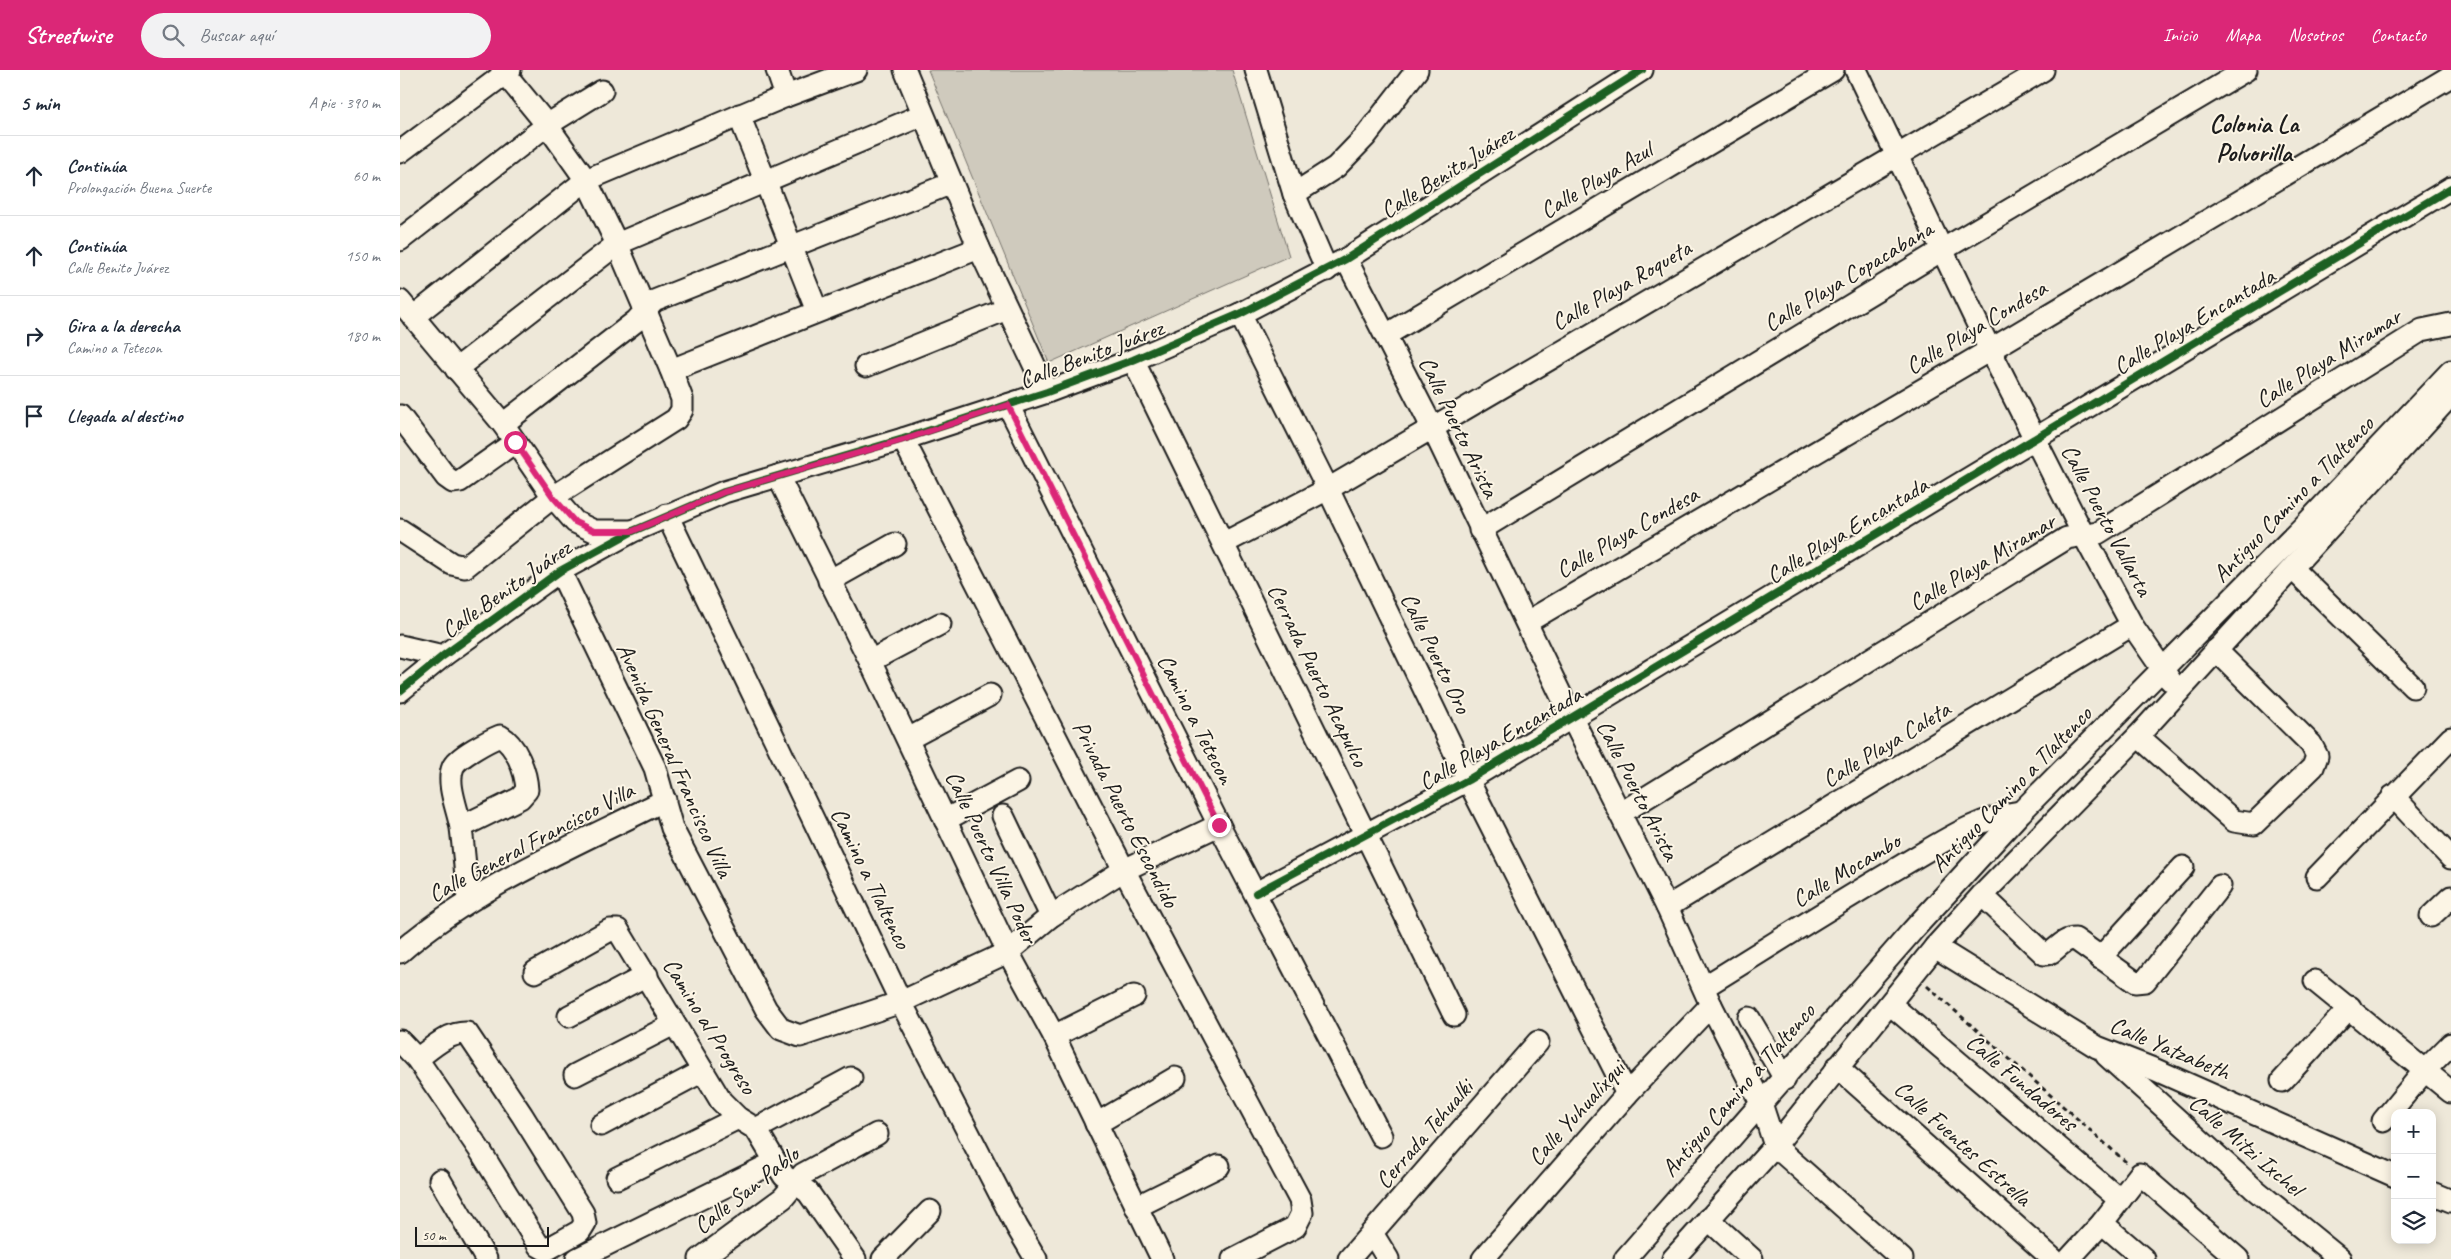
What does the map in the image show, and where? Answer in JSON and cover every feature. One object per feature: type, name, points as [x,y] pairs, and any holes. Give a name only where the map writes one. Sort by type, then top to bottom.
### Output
[{"type":"street","points":[[777,70],[786,96]]},
{"type":"street","points":[[413,318],[586,180],[739,115],[856,70]]},
{"type":"street","points":[[905,70],[978,248],[1047,392]]},
{"type":"street","points":[[1256,70],[1294,194],[1327,270]]},
{"type":"street","points":[[1294,194],[1336,167],[1365,137],[1417,70]]},
{"type":"street","name":"Calle Benito Juárez","points":[[400,690],[443,656],[560,571],[633,531],[667,515],[724,492],[903,440],[1047,392],[1133,360],[1240,314],[1346,259],[1642,70]]},
{"type":"street","name":"Calle Playa Azul","points":[[1386,335],[1833,70]]},
{"type":"street","name":"Calle Puerto Vallarta","points":[[1856,70],[1990,350],[2083,534],[2132,625],[2162,671],[2179,691]]},
{"type":"street","name":"Calle Playa Roqueta","points":[[1224,543],[1328,489],[2043,70]]},
{"type":"street","name":"Calle Playa Copacabana","points":[[1480,530],[1942,250],[2246,70]]},
{"type":"street","points":[[400,152],[505,71],[547,125],[586,180],[617,244],[682,399],[682,410],[676,419],[553,497],[465,567],[452,564],[400,530]]},
{"type":"street","name":"Calle Playa Condesa","points":[[1526,622],[1990,350],[2451,76]]},
{"type":"street","points":[[400,240],[547,125],[602,91]]},
{"type":"street","points":[[739,115],[817,311]]},
{"type":"street","points":[[456,369],[617,244],[922,115]]},
{"type":"street","points":[[503,424],[646,312],[654,302],[791,245],[952,183]]},
{"type":"street","name":"Calle Playa Encantada","points":[[1256,893],[1468,780],[2451,188]]},
{"type":"street","points":[[671,370],[978,248]]},
{"type":"street","name":"Calle Puerto Arista","points":[[1346,259],[1432,427],[1572,718],[1667,907],[1707,996],[1762,1103],[1775,1146]]},
{"type":"street","points":[[400,301],[503,424],[553,497],[575,522],[594,531],[633,531]]},
{"type":"street","points":[[866,366],[1007,309]]},
{"type":"street","name":"Calle Puerto Oro","points":[[1240,314],[1328,489],[1468,780],[1627,1094]]},
{"type":"street","name":"Calle Playa Miramar","points":[[1621,813],[2067,538],[2098,533],[2422,330],[2451,324]]},
{"type":"street","name":"Cerrada Puerto Acapulco","points":[[1133,360],[1454,1014]]},
{"type":"street","name":"Antiguo Camino a Tlaltenco","points":[[1625,1259],[1785,1079],[1913,930],[2021,812],[2162,671],[2310,534],[2422,415],[2451,371]]},
{"type":"street","points":[[2422,415],[2451,396]]},
{"type":"street","name":"Camino a Tetecon","points":[[1008,405],[1219,825],[1381,1136]]},
{"type":"street","points":[[400,416],[446,477],[453,482],[460,481],[515,442]]},
{"type":"street","name":"Privada Puerto Escondido","points":[[903,440],[1124,870],[1300,1200],[1302,1213],[1295,1227],[1233,1259]]},
{"type":"street","name":"Calle Puerto Villa Poder","points":[[778,476],[870,661],[1008,952],[1054,1036],[1162,1259]]},
{"type":"street","name":"Camino a Tlaltenco","points":[[667,515],[901,1002],[1016,1227],[1036,1259]]},
{"type":"street","points":[[1673,1259],[1775,1146],[1935,947],[1982,895],[2138,736],[2293,569],[2310,534]]},
{"type":"street","points":[[829,580],[895,544]]},
{"type":"street","points":[[2293,569],[2414,687]]},
{"type":"street","name":"Avenida General Francisco Villa","points":[[560,571],[655,768],[672,828],[766,1009],[781,1029],[800,1036],[901,1002]]},
{"type":"street","points":[[870,661],[940,624]]},
{"type":"street","name":"Calle Playa Caleta","points":[[1667,907],[2132,625]]},
{"type":"street","points":[[400,646],[443,656]]},
{"type":"street","points":[[2138,736],[2234,821],[2244,824],[2254,824],[2313,767],[2317,756],[2311,744],[2216,650]]},
{"type":"street","points":[[908,740],[990,695]]},
{"type":"street","points":[[2316,877],[2451,738]]},
{"type":"street","points":[[945,820],[1018,781]]},
{"type":"street","points":[[2393,796],[2451,858]]},
{"type":"street","name":"Calle General Francisco Villa","points":[[400,952],[431,925],[468,900],[665,800]]},
{"type":"street","name":"Calle Mocambo","points":[[1707,996],[1880,878],[1977,822],[1998,815],[2021,812]]},
{"type":"street","points":[[1003,816],[1051,916]]},
{"type":"street","points":[[901,1002],[1008,952],[1051,916],[1124,870],[1219,825]]},
{"type":"street","points":[[461,827],[468,900]]},
{"type":"street","points":[[2100,958],[2183,867]]},
{"type":"street","points":[[1982,895],[2044,954],[2049,954],[2062,942],[2075,939],[2134,982],[2145,981],[2220,886]]},
{"type":"street","points":[[2431,916],[2451,897]]},
{"type":"street","name":"Camino al Progreso","points":[[535,972],[610,930],[618,930],[647,975],[674,1024],[721,1101],[738,1118],[756,1129],[784,1176],[808,1192],[855,1259]]},
{"type":"street","name":"Calle Yatzabeth","points":[[1935,947],[2097,1047],[2156,1070],[2391,1174]]},
{"type":"street","points":[[570,1016],[647,975]]},
{"type":"street","points":[[2315,981],[2426,1069],[2451,1092]]},
{"type":"street","points":[[1054,1036],[1134,996]]},
{"type":"street","name":"Calle Yuhualixqui","points":[[1483,1259],[1627,1094],[1707,996]]},
{"type":"street","name":"Calle Fundadores","points":[[1890,1004],[2120,1200]]},
{"type":"street","points":[[2282,1080],[2350,1007]]},
{"type":"street","points":[[1749,1018],[1785,1079]]},
{"type":"street","points":[[575,1075],[674,1024]]},
{"type":"street","points":[[400,1041],[417,1059],[481,1152],[539,1246],[546,1250],[580,1231],[585,1223],[583,1213],[522,1114],[467,1033],[458,1032],[448,1036],[417,1059]]},
{"type":"street","name":"Cerrada Tehualki","points":[[1349,1259],[1538,1042]]},
{"type":"street","points":[[2383,1121],[2426,1069],[2451,1044]]},
{"type":"street","name":"Calle Mitzi Ixchel","points":[[2097,1047],[2252,1188],[2340,1259]]},
{"type":"street","name":"Calle Fuentes Estrella","points":[[1837,1067],[2054,1259]]},
{"type":"street","points":[[601,1125],[703,1071]]},
{"type":"street","points":[[756,1129],[850,1078]]},
{"type":"street","points":[[1096,1124],[1176,1078]]},
{"type":"street","points":[[617,1178],[738,1118]]},
{"type":"street","name":"Calle San Pablo","points":[[700,1259],[783,1198],[803,1174],[877,1134]]},
{"type":"street","points":[[1775,1146],[1902,1259]]},
{"type":"street","points":[[578,1259],[775,1162]]},
{"type":"street","points":[[1136,1207],[1219,1166]]},
{"type":"street","points":[[2069,1259],[2102,1223],[2140,1174],[2238,1259]]},
{"type":"street","points":[[440,1180],[476,1255]]},
{"type":"street","points":[[2436,1195],[2451,1201]]},
{"type":"street","points":[[883,1259],[930,1211]]},
{"type":"street","points":[[1708,1219],[1752,1259]]},
{"type":"street","points":[[2102,1223],[2144,1259]]},
{"type":"street","points":[[1372,1233],[1388,1259]]},
{"type":"path","points":[[1913,974],[2140,1174]]},
{"type":"shaded area","points":[[928,70],[1232,70],[1289,256],[1049,363]]},
{"type":"cycle path","points":[[400,691],[443,656],[560,571],[633,531],[724,492],[903,439],[1047,392],[1133,360],[1240,314],[1346,259],[1642,70]]},
{"type":"cycle path","points":[[1256,893],[1468,780],[2451,188]]},
{"type":"district","name":"Colonia La Polvorilla","points":[[2254,138]]},
{"type":"route","points":[[515,442],[553,497],[575,522],[594,531],[633,531],[724,492],[903,440],[1008,405],[1219,825]]}]
